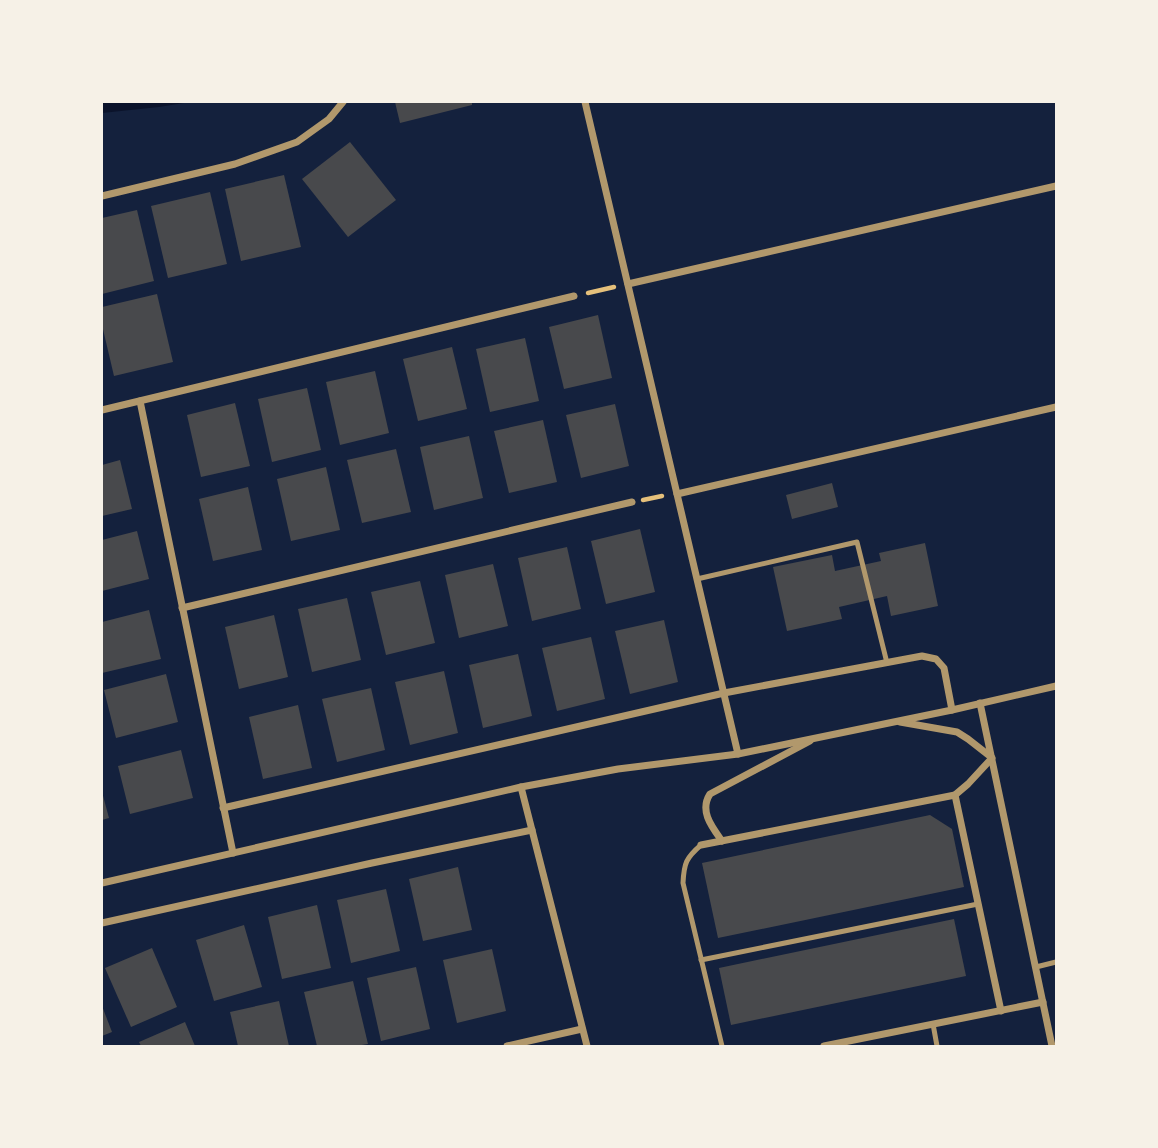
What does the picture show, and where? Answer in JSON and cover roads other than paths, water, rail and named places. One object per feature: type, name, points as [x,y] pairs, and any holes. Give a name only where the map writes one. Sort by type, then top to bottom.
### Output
[{"type":"street","points":[[102,196],[235,164],[297,142],[329,119],[343,102]]},
{"type":"street","points":[[585,102],[738,754]]},
{"type":"street","points":[[628,284],[1056,186]]},
{"type":"street","points":[[102,410],[573,296]]},
{"type":"street","points":[[140,401],[233,853]]},
{"type":"street","points":[[677,494],[1056,407]]},
{"type":"street","points":[[182,608],[632,502]]},
{"type":"street","points":[[223,807],[724,693],[922,656],[936,659],[944,668],[952,710]]},
{"type":"street","points":[[102,883],[521,787],[618,769],[738,754],[1056,686]]},
{"type":"street","points":[[981,703],[1052,1046]]},
{"type":"street","points":[[895,721],[957,733],[968,738],[992,758]]},
{"type":"street","points":[[722,841],[710,825],[706,813],[710,794],[816,737]]},
{"type":"street","points":[[701,845],[955,795],[992,758]]},
{"type":"street","points":[[521,787],[587,1046]]},
{"type":"street","points":[[955,795],[1001,1011]]},
{"type":"street","points":[[102,923],[532,830]]},
{"type":"street","points":[[824,1046],[1043,1002]]},
{"type":"street","points":[[507,1046],[582,1029]]},
{"type":"lane","points":[[697,579],[857,542],[887,663]]},
{"type":"lane","points":[[701,845],[688,856],[683,883],[722,1046]]},
{"type":"lane","points":[[701,960],[978,904]]},
{"type":"lane","points":[[1036,967],[1056,962]]},
{"type":"lane","points":[[933,1024],[937,1046]]},
{"type":"water","points":[[102,102],[190,102],[102,113]]}]
